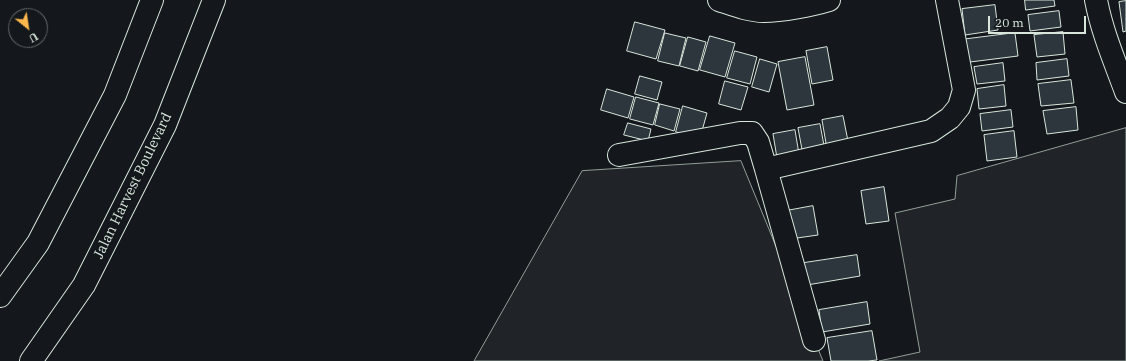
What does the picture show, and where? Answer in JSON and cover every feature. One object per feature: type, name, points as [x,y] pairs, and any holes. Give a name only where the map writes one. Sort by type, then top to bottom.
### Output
[{"type":"street","points":[[0,296],[38,243],[115,95],[152,0]]},
{"type":"street","name":"Jalan Harvest Boulevard","points":[[31,361],[84,285],[165,124],[214,0]]},
{"type":"street","points":[[719,0],[746,9],[764,11],[784,9],[829,0]]},
{"type":"street","points":[[766,169],[931,131],[950,118],[959,107],[964,90],[947,0]]},
{"type":"street","points":[[1096,0],[1099,16],[1116,38],[1126,92]]},
{"type":"street","points":[[618,155],[740,133],[752,133],[758,142],[814,340]]},
{"type":"shaded area","points":[[1126,128],[1126,361],[879,361],[920,352],[895,213],[955,199],[957,176]]},
{"type":"shaded area","points":[[741,161],[823,361],[474,361],[582,171]]},
{"type":"building","points":[[1025,0],[1054,0],[1055,6],[1026,10]]},
{"type":"building","points":[[1126,1],[1126,31],[1123,32],[1119,2]]},
{"type":"building","points":[[995,5],[998,30],[965,35],[962,9]]},
{"type":"building","points":[[1059,11],[1061,27],[1030,31],[1028,15]]},
{"type":"building","points":[[635,22],[665,30],[656,59],[627,51]]},
{"type":"building","points":[[1063,32],[1065,54],[1037,57],[1034,35]]},
{"type":"building","points":[[665,33],[686,38],[679,66],[658,61]]},
{"type":"building","points":[[1015,33],[1018,56],[962,63],[960,40]]},
{"type":"building","points":[[710,36],[735,43],[725,77],[700,70]]},
{"type":"building","points":[[688,37],[706,42],[698,71],[680,66]]},
{"type":"building","points":[[827,47],[833,80],[812,84],[806,51]]},
{"type":"building","points":[[735,51],[757,57],[750,84],[727,78]]},
{"type":"building","points":[[805,57],[814,105],[787,110],[778,62]]},
{"type":"building","points":[[760,59],[777,64],[769,92],[752,87]]},
{"type":"building","points":[[1067,59],[1069,76],[1037,80],[1036,63]]},
{"type":"building","points":[[1003,63],[1005,81],[977,84],[974,67]]},
{"type":"building","points":[[640,76],[662,82],[657,100],[635,94]]},
{"type":"building","points":[[1071,80],[1074,103],[1041,106],[1038,84]]},
{"type":"building","points":[[725,81],[748,87],[741,110],[719,104]]},
{"type":"building","points":[[1004,85],[1006,106],[979,109],[977,89]]},
{"type":"building","points":[[607,89],[634,97],[628,118],[601,110]]},
{"type":"building","points":[[636,97],[659,103],[653,125],[630,119]]},
{"type":"building","points":[[660,104],[680,109],[674,131],[655,125]]},
{"type":"building","points":[[683,106],[707,113],[700,138],[676,132]]},
{"type":"building","points":[[1076,107],[1078,130],[1047,134],[1043,111]]},
{"type":"building","points":[[1011,110],[1013,127],[982,131],[980,114]]},
{"type":"building","points":[[843,116],[849,146],[827,149],[822,120]]},
{"type":"building","points":[[628,123],[651,129],[648,141],[624,135]]},
{"type":"building","points":[[820,124],[825,151],[803,155],[798,128]]},
{"type":"building","points":[[795,130],[799,154],[777,158],[773,134]]},
{"type":"building","points":[[1014,131],[1017,157],[987,161],[984,135]]},
{"type":"building","points":[[884,187],[889,221],[866,224],[861,191]]},
{"type":"building","points":[[813,206],[818,235],[790,239],[786,211]]},
{"type":"building","points":[[857,255],[860,276],[807,285],[804,263]]},
{"type":"building","points":[[867,302],[870,324],[822,332],[819,310]]},
{"type":"building","points":[[872,331],[877,360],[831,361],[827,338]]}]
